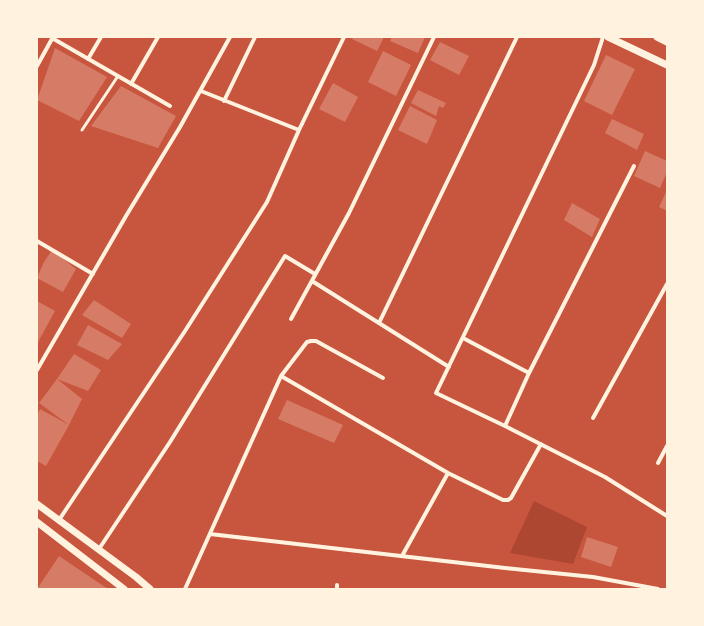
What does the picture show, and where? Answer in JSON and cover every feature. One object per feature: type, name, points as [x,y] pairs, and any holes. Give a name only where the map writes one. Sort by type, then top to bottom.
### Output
[{"type":"street","points":[[88,59],[101,37]]},
{"type":"street","points":[[131,84],[158,37]]},
{"type":"street","points":[[37,370],[126,216],[201,92],[230,37]]},
{"type":"street","points":[[224,100],[255,37]]},
{"type":"street","points":[[59,520],[185,331],[267,202],[299,130],[344,37]]},
{"type":"street","points":[[291,319],[349,213],[434,37]]},
{"type":"street","points":[[379,323],[517,37]]},
{"type":"street","points":[[603,37],[594,65],[436,393],[605,477],[667,516]]},
{"type":"street","points":[[608,37],[667,65]]},
{"type":"street","points":[[657,37],[667,42]]},
{"type":"street","points":[[37,66],[52,38],[170,106]]},
{"type":"street","points":[[201,92],[299,130]]},
{"type":"street","points":[[505,426],[529,373],[634,166]]},
{"type":"street","points":[[37,241],[93,274]]},
{"type":"street","points":[[98,549],[170,442],[285,256],[316,274]]},
{"type":"street","points":[[312,281],[449,367]]},
{"type":"street","points":[[593,418],[667,284]]},
{"type":"street","points":[[463,338],[529,373]]},
{"type":"street","points":[[185,589],[281,376],[307,342],[311,340],[316,341],[383,378]]},
{"type":"street","points":[[281,376],[448,473],[503,500],[508,500],[511,498],[541,444]]},
{"type":"street","points":[[658,463],[667,446]]},
{"type":"street","points":[[402,556],[448,473]]},
{"type":"street","points":[[37,504],[150,589]]},
{"type":"street","points":[[37,522],[124,589]]},
{"type":"street","points":[[210,534],[593,577],[658,589]]},
{"type":"lane","points":[[82,130],[118,76]]},
{"type":"shaded area","points":[[534,501],[587,527],[573,564],[510,553]]},
{"type":"building","points":[[353,37],[384,37],[377,51],[352,39]]},
{"type":"building","points":[[392,37],[425,37],[418,53],[390,41]]},
{"type":"building","points":[[440,42],[469,56],[459,75],[430,60]]},
{"type":"building","points":[[55,48],[107,77],[79,121],[37,100]]},
{"type":"building","points":[[383,51],[411,65],[396,96],[368,82]]},
{"type":"building","points":[[606,55],[635,69],[612,115],[584,101]]},
{"type":"building","points":[[333,83],[358,97],[345,122],[319,109]]},
{"type":"building","points":[[121,86],[176,116],[158,148],[91,126]]},
{"type":"building","points":[[418,90],[446,103],[443,108],[439,106],[436,116],[411,103]]},
{"type":"building","points":[[410,106],[437,120],[427,144],[398,130]]},
{"type":"building","points":[[612,119],[644,134],[637,150],[605,133]]},
{"type":"building","points":[[645,151],[667,161],[667,172],[660,188],[634,176]]},
{"type":"building","points":[[667,190],[667,211],[659,207]]},
{"type":"building","points":[[572,203],[600,219],[592,237],[564,220]]},
{"type":"building","points":[[52,250],[76,269],[63,292],[37,278],[44,262]]},
{"type":"building","points":[[94,300],[131,324],[122,338],[82,315]]},
{"type":"building","points":[[37,301],[55,311],[37,344]]},
{"type":"building","points":[[88,325],[122,344],[108,360],[77,345]]},
{"type":"building","points":[[74,354],[101,370],[88,391],[57,379]]},
{"type":"building","points":[[57,379],[82,399],[69,425],[39,403]]},
{"type":"building","points":[[287,400],[343,425],[334,443],[278,419]]},
{"type":"building","points":[[40,409],[69,425],[46,466],[37,461],[37,415]]},
{"type":"building","points":[[587,537],[618,547],[611,567],[581,557]]},
{"type":"building","points":[[59,556],[108,589],[37,589]]}]
